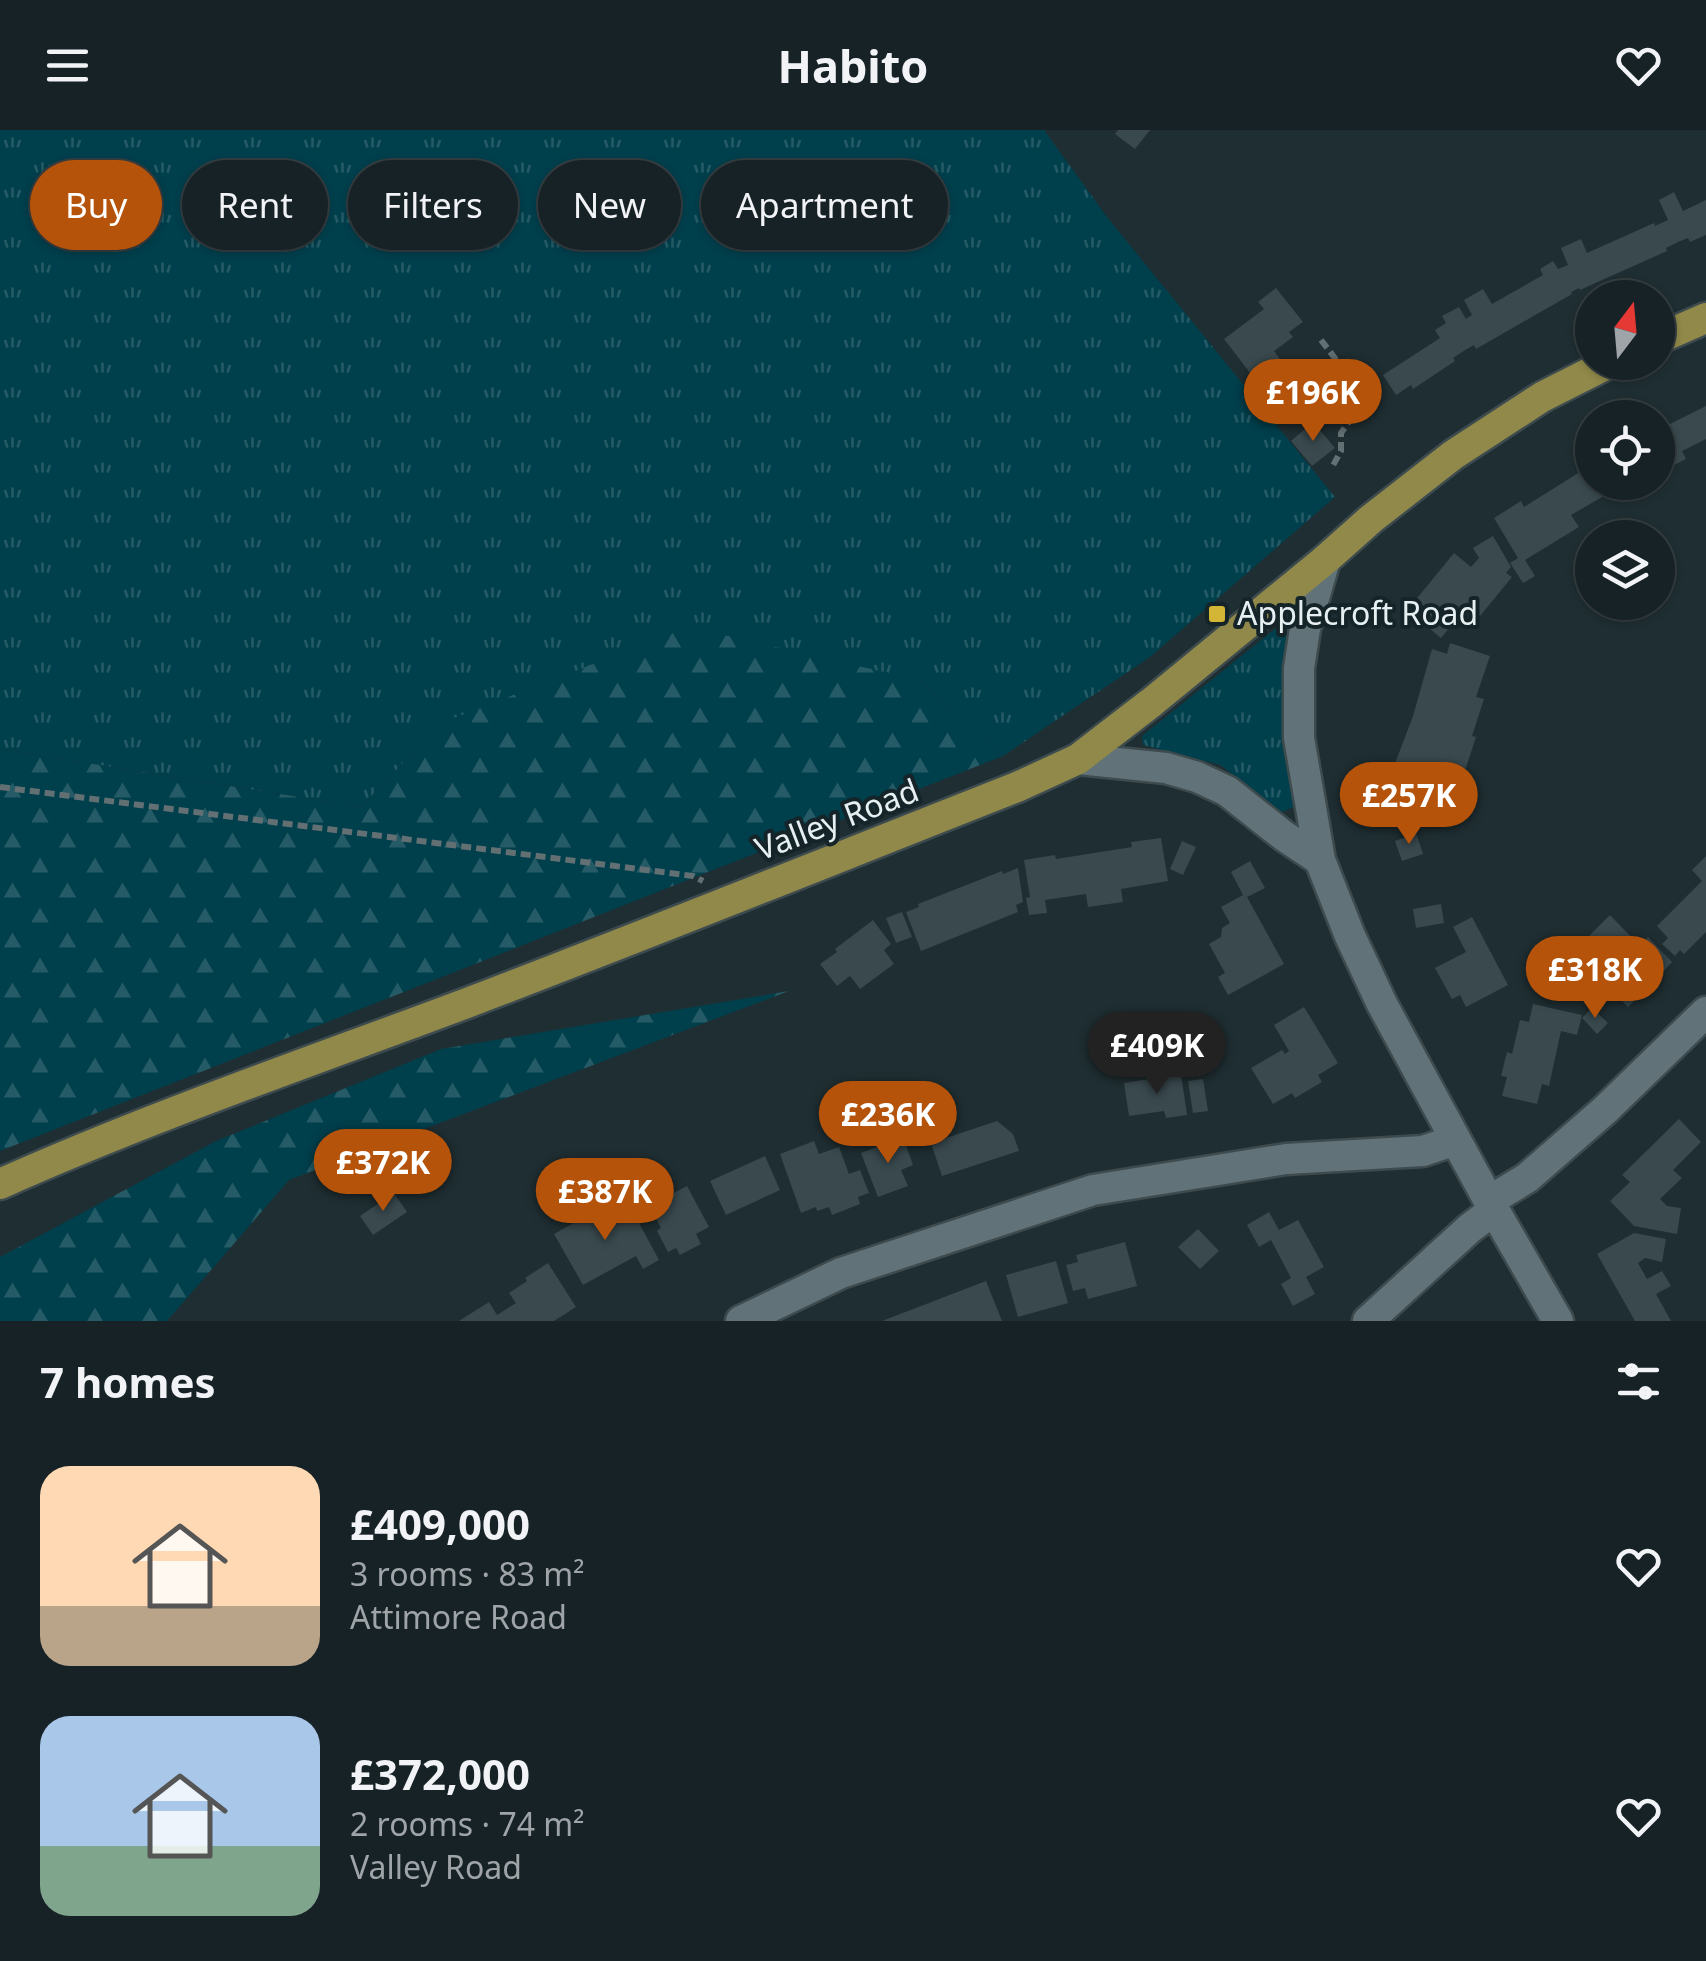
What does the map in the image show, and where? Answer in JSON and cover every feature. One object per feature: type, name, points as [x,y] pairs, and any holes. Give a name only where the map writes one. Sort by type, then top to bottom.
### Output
[{"type":"main road","points":[[1675,332],[1706,318]]},
{"type":"main road","name":"Valley Road","points":[[0,1184],[192,1104],[467,1002],[1018,787],[1078,759],[1453,456],[1542,397],[1575,380]]},
{"type":"street","points":[[1325,560],[1305,629],[1299,668],[1299,738],[1320,860],[1382,1004],[1558,1321]]},
{"type":"street","points":[[1078,759],[1166,768],[1198,777],[1227,791],[1320,860]]},
{"type":"street","points":[[1368,1321],[1492,1206],[1605,1110],[1706,1012]]},
{"type":"street","points":[[741,1321],[841,1273],[1092,1190],[1286,1160],[1423,1151],[1456,1140]]},
{"type":"path","points":[[1322,340],[1361,400],[1341,434],[1341,451],[1331,469]]},
{"type":"path","points":[[0,787],[693,876],[735,898]]},
{"type":"green space","points":[[0,130],[1044,130],[1107,217],[1335,497],[1150,657],[1003,756],[919,680],[441,723],[361,807],[0,749]]},
{"type":"green space","points":[[1286,620],[1294,624],[1283,676],[1283,740],[1294,807],[1282,812],[1220,765],[1143,745],[1142,736]]},
{"type":"green space","points":[[689,627],[919,680],[1003,756],[0,1151],[0,749],[361,807],[441,723]]},
{"type":"green space","points":[[789,991],[289,1180],[167,1321],[0,1321],[0,1257],[216,1141],[441,1049]]},
{"type":"building","points":[[1118,130],[1150,130],[1135,149],[1115,134]]},
{"type":"building","points":[[1674,192],[1683,211],[1706,200],[1706,235],[1678,242],[1667,251],[1602,280],[1575,280],[1572,294],[1476,349],[1474,345],[1413,389],[1411,385],[1396,395],[1383,375],[1440,338],[1435,330],[1446,323],[1442,316],[1459,307],[1466,319],[1472,315],[1464,300],[1483,289],[1492,304],[1543,275],[1540,269],[1553,261],[1558,269],[1568,265],[1561,248],[1581,239],[1587,253],[1668,220],[1659,200]]},
{"type":"building","points":[[1276,288],[1303,322],[1289,332],[1293,337],[1274,351],[1280,359],[1254,378],[1224,339],[1264,309],[1258,302]]},
{"type":"building","points":[[1706,406],[1706,439],[1682,451],[1686,459],[1675,464],[1675,422]]},
{"type":"building","points":[[1313,422],[1335,448],[1312,466],[1291,441]]},
{"type":"building","points":[[1575,475],[1575,500],[1597,500],[1571,515],[1575,529],[1525,560],[1535,576],[1523,583],[1510,563],[1518,558],[1494,518],[1521,501],[1524,507]]},
{"type":"building","points":[[1493,536],[1511,567],[1506,573],[1512,577],[1480,616],[1468,605],[1441,638],[1430,629],[1438,621],[1414,602],[1454,553],[1471,567],[1479,558],[1473,548]]},
{"type":"building","points":[[1450,643],[1490,656],[1476,697],[1484,699],[1472,736],[1476,737],[1464,774],[1453,770],[1437,820],[1392,805],[1399,786],[1388,782],[1413,716],[1432,649],[1447,654]]},
{"type":"building","points":[[1416,833],[1423,854],[1402,861],[1395,841]]},
{"type":"building","points":[[1161,838],[1168,881],[1121,889],[1123,902],[1088,907],[1086,894],[1045,900],[1047,913],[1029,915],[1024,860],[1132,847],[1131,842]]},
{"type":"building","points":[[1182,841],[1196,847],[1183,875],[1170,869]]},
{"type":"building","points":[[1706,856],[1706,932],[1684,954],[1680,950],[1675,956],[1662,944],[1668,938],[1657,926],[1702,881],[1692,870]]},
{"type":"building","points":[[1250,861],[1265,888],[1247,897],[1284,964],[1228,995],[1218,977],[1225,973],[1209,944],[1221,937],[1222,928],[1230,923],[1221,907],[1243,895],[1231,872]]},
{"type":"building","points":[[1018,868],[1023,902],[1016,905],[1018,912],[921,951],[906,912],[1002,871],[1003,874]]},
{"type":"building","points":[[1441,904],[1444,923],[1416,928],[1413,909]]},
{"type":"building","points":[[902,912],[912,937],[896,943],[886,918]]},
{"type":"building","points":[[1610,915],[1640,946],[1635,951],[1659,976],[1628,1007],[1573,952]]},
{"type":"building","points":[[1472,917],[1508,985],[1466,1007],[1460,995],[1452,999],[1435,968],[1466,952],[1453,927]]},
{"type":"building","points":[[873,920],[891,944],[884,950],[894,964],[860,989],[850,976],[837,986],[820,964]]},
{"type":"building","points":[[1648,937],[1672,962],[1664,971],[1641,949]]},
{"type":"building","points":[[1533,1004],[1582,1015],[1577,1035],[1561,1031],[1549,1086],[1542,1084],[1537,1104],[1502,1096],[1507,1077],[1501,1076],[1507,1052],[1512,1054],[1520,1020],[1529,1022]]},
{"type":"building","points":[[1304,1007],[1338,1063],[1318,1075],[1322,1082],[1295,1098],[1292,1093],[1273,1104],[1251,1068],[1282,1050],[1285,1054],[1289,1051],[1274,1025]]},
{"type":"building","points":[[1592,1008],[1608,1023],[1597,1034],[1582,1018]]},
{"type":"building","points":[[1181,1074],[1187,1115],[1166,1118],[1164,1111],[1129,1116],[1124,1083]]},
{"type":"building","points":[[1203,1079],[1208,1111],[1193,1113],[1188,1081]]},
{"type":"building","points":[[1679,1119],[1701,1142],[1673,1170],[1682,1178],[1660,1199],[1667,1206],[1681,1208],[1677,1234],[1634,1226],[1610,1201],[1630,1182],[1622,1175]]},
{"type":"building","points":[[997,1121],[1013,1134],[1019,1151],[942,1176],[931,1143]]},
{"type":"building","points":[[903,1137],[913,1165],[901,1170],[908,1186],[878,1197],[861,1153]]},
{"type":"building","points":[[814,1141],[819,1154],[839,1147],[849,1174],[860,1170],[869,1193],[858,1197],[860,1204],[832,1215],[829,1207],[801,1213],[780,1154]]},
{"type":"building","points":[[765,1156],[780,1190],[726,1215],[710,1181]]},
{"type":"building","points":[[687,1186],[709,1227],[696,1234],[701,1244],[680,1255],[676,1248],[668,1252],[649,1206]]},
{"type":"building","points":[[394,1193],[407,1212],[373,1235],[360,1216]]},
{"type":"building","points":[[607,1204],[614,1217],[631,1208],[659,1260],[643,1269],[636,1256],[583,1285],[554,1234]]},
{"type":"building","points":[[1269,1212],[1279,1230],[1298,1220],[1324,1267],[1306,1277],[1315,1294],[1293,1306],[1281,1284],[1291,1278],[1271,1240],[1259,1247],[1247,1225]]},
{"type":"building","points":[[1198,1229],[1219,1251],[1200,1269],[1178,1247]]},
{"type":"building","points":[[1634,1233],[1666,1239],[1662,1262],[1645,1258],[1638,1263],[1647,1279],[1662,1271],[1671,1286],[1656,1294],[1671,1321],[1635,1321],[1597,1254]]},
{"type":"building","points":[[1125,1242],[1137,1286],[1088,1299],[1085,1288],[1073,1291],[1066,1265],[1078,1262],[1076,1255]]},
{"type":"building","points":[[1056,1261],[1068,1303],[1018,1317],[1006,1275]]},
{"type":"building","points":[[548,1263],[576,1307],[554,1321],[459,1321],[489,1302],[497,1315],[516,1303],[509,1293]]},
{"type":"building","points":[[986,1281],[1002,1321],[882,1321]]},
{"type":"place","name":"Applecroft Road","points":[[1217,614]]}]
